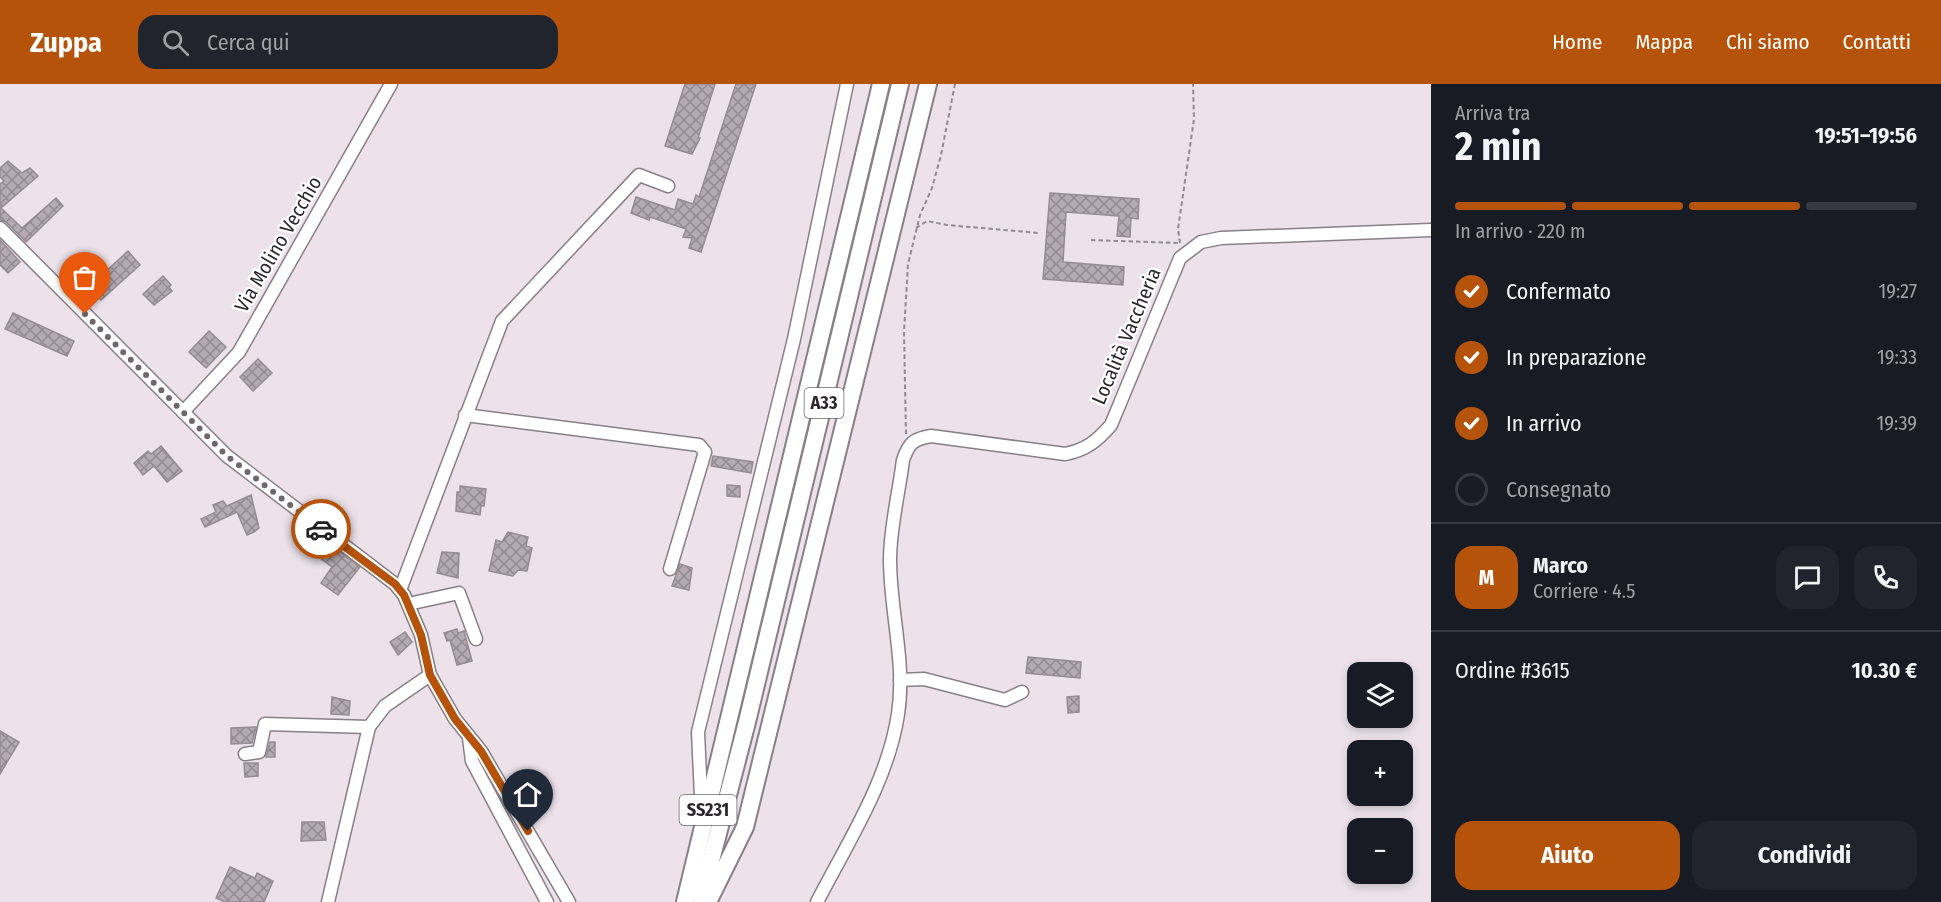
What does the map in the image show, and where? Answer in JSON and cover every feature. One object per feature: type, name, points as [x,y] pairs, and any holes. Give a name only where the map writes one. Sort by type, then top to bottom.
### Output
[{"type":"highway","name":"A33","points":[[730,718],[881,84]]},
{"type":"highway","name":"A33","points":[[747,722],[900,84]]},
{"type":"highway","points":[[708,902],[745,827],[928,84]]},
{"type":"highway","name":"SS231","points":[[685,902],[730,718]]},
{"type":"highway","name":"SS231","points":[[700,902],[747,722]]},
{"type":"street","name":"Via Molino Vecchio","points":[[183,412],[239,351],[391,84]]},
{"type":"street","points":[[703,830],[698,777],[698,732],[794,339],[847,84]]},
{"type":"street","points":[[400,590],[502,321],[639,175],[668,186]]},
{"type":"street","points":[[0,228],[246,472],[400,590],[421,635],[430,675],[455,719],[481,751],[569,902]]},
{"type":"street","points":[[1185,246],[1221,238],[1431,230]]},
{"type":"street","name":"Località Vaccheria","points":[[908,445],[916,438],[931,436],[1065,454],[1082,451],[1096,441],[1111,425],[1185,246]]},
{"type":"street","points":[[465,415],[699,445],[705,452],[670,569]]},
{"type":"street","points":[[818,902],[883,773],[899,713],[900,680],[890,559],[903,460],[908,445]]},
{"type":"street","points":[[408,604],[459,594],[476,639]]},
{"type":"street","points":[[328,902],[369,727],[385,706],[430,675]]},
{"type":"street","points":[[900,680],[924,679],[1005,700],[1022,692]]},
{"type":"street","points":[[245,754],[259,752],[266,724],[369,727]]},
{"type":"street","points":[[469,737],[472,762],[547,902]]},
{"type":"path","points":[[908,445],[905,420],[905,295],[916,228],[932,188],[955,84]]},
{"type":"path","points":[[1091,240],[1185,246],[1178,229],[1194,119],[1193,84]]},
{"type":"path","points":[[916,228],[933,221],[947,225],[1039,233]]},
{"type":"building","points":[[685,84],[715,84],[698,138],[700,138],[692,154],[665,146]]},
{"type":"building","points":[[736,84],[756,84],[701,252],[689,248],[692,238],[683,237],[686,229],[631,213],[636,197],[675,210],[678,199],[693,204],[696,195],[699,197]]},
{"type":"building","points":[[8,161],[22,173],[30,168],[38,176],[1,208],[22,228],[56,198],[63,206],[26,242],[6,222],[0,220],[0,184],[4,181],[0,177],[0,168]]},
{"type":"building","points":[[1050,193],[1139,199],[1138,219],[1131,218],[1130,237],[1117,236],[1119,216],[1066,212],[1063,262],[1124,267],[1123,285],[1043,279]]},
{"type":"building","points":[[0,240],[20,262],[8,273],[0,265]]},
{"type":"building","points":[[128,251],[140,265],[101,300],[89,287]]},
{"type":"building","points":[[163,276],[171,285],[169,287],[172,291],[154,305],[143,294]]},
{"type":"building","points":[[13,313],[74,341],[67,356],[5,329]]},
{"type":"building","points":[[209,331],[226,347],[206,368],[189,352]]},
{"type":"building","points":[[258,359],[272,373],[253,391],[240,377]]},
{"type":"building","points":[[161,446],[182,471],[167,482],[154,466],[143,475],[134,463],[148,451],[151,454]]},
{"type":"building","points":[[713,456],[753,462],[751,473],[711,466]]},
{"type":"building","points":[[727,485],[740,486],[740,497],[727,496]]},
{"type":"building","points":[[460,486],[486,489],[484,506],[481,506],[480,515],[456,511],[457,492],[460,492]]},
{"type":"building","points":[[251,495],[259,528],[254,532],[247,535],[237,512],[205,527],[201,519],[216,512],[213,505],[223,501],[227,506]]},
{"type":"building","points":[[508,532],[528,537],[526,546],[532,548],[527,571],[518,570],[513,576],[489,571],[496,540],[502,542]]},
{"type":"building","points":[[319,536],[360,567],[338,595],[321,583],[332,567],[316,555],[320,548],[314,543]]},
{"type":"building","points":[[442,552],[459,553],[458,578],[437,573]]},
{"type":"building","points":[[680,564],[692,568],[689,590],[672,586]]},
{"type":"building","points":[[457,629],[458,633],[464,631],[472,661],[457,665],[450,640],[447,641],[444,633]]},
{"type":"building","points":[[405,632],[412,642],[398,655],[390,642]]},
{"type":"building","points":[[1028,657],[1081,662],[1080,678],[1026,673]]},
{"type":"building","points":[[1079,696],[1079,712],[1068,713],[1067,697]]},
{"type":"building","points":[[332,697],[350,701],[349,715],[331,714]]},
{"type":"building","points":[[256,727],[252,743],[231,744],[231,728]]},
{"type":"building","points":[[0,731],[19,742],[0,774]]},
{"type":"building","points":[[270,742],[275,742],[275,757],[266,757]]},
{"type":"building","points":[[244,763],[258,763],[258,776],[245,777]]},
{"type":"building","points":[[302,822],[324,822],[326,840],[301,841]]},
{"type":"building","points":[[230,867],[255,878],[257,873],[273,881],[264,902],[225,902],[216,898]]},
{"type":"way so far","points":[[85,314],[227,456],[321,529]]},
{"type":"route","points":[[321,529],[395,584],[404,595],[421,635],[430,675],[455,719],[481,751],[528,831]]}]
